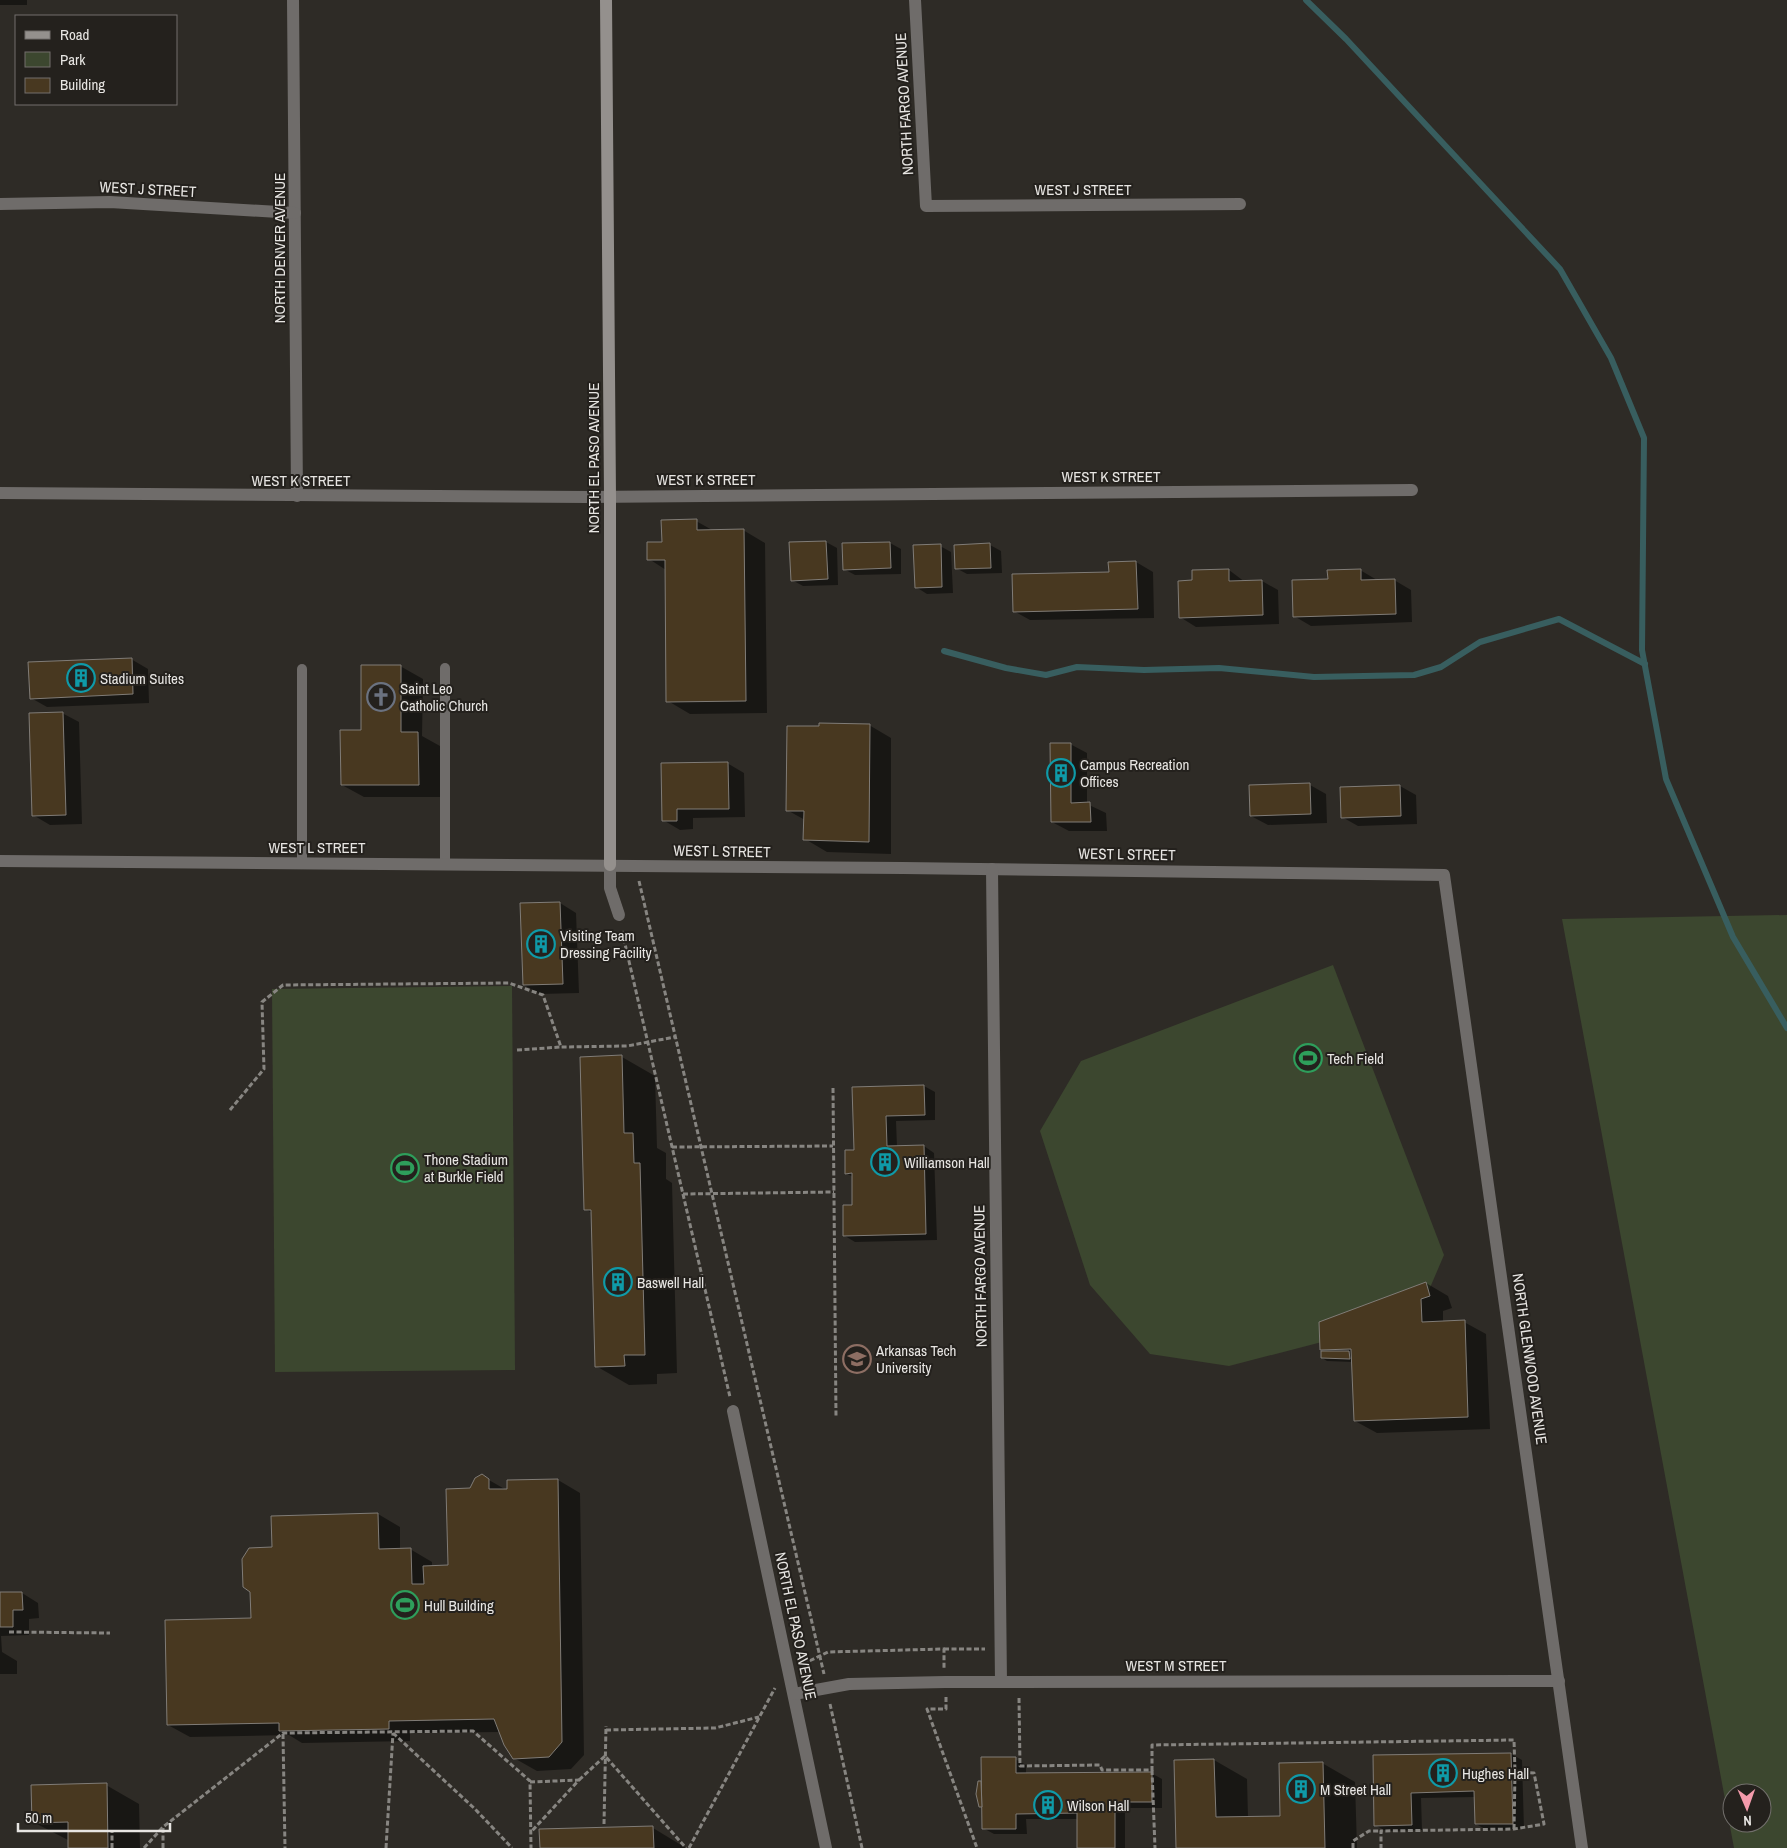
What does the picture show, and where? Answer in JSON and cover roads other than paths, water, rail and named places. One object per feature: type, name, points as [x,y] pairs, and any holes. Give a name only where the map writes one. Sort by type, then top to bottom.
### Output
[{"type":"street","name":"NORTH DENVER AVENUE","points":[[293,0],[297,496]]},
{"type":"street","name":"NORTH EL PASO AVENUE","points":[[606,0],[610,496],[610,888],[619,915]]},
{"type":"street","name":"NORTH FARGO AVENUE","points":[[915,0],[926,206]]},
{"type":"street","name":"WEST J STREET","points":[[0,204],[110,202],[295,214]]},
{"type":"street","name":"WEST J STREET","points":[[926,206],[1240,204]]},
{"type":"street","name":"WEST K STREET","points":[[0,494],[610,496],[1412,490]]},
{"type":"street","name":"WEST L STREET","points":[[0,861],[992,869],[1444,875]]},
{"type":"street","name":"NORTH FARGO AVENUE","points":[[992,869],[1001,1682]]},
{"type":"street","name":"NORTH GLENWOOD AVENUE","points":[[1444,875],[1582,1848]]},
{"type":"street","name":"NORTH EL PASO AVENUE","points":[[733,1411],[826,1848]]},
{"type":"street","name":"WEST M STREET","points":[[794,1694],[849,1684],[945,1682],[1559,1680]]},
{"type":"lane","points":[[445,668],[445,864]]},
{"type":"lane","points":[[302,669],[302,863]]},
{"type":"waterway","points":[[1306,0],[1346,39],[1560,269],[1611,358],[1644,438],[1642,650],[1666,779],[1733,937],[1787,1028]]},
{"type":"waterway","points":[[944,651],[1006,668],[1046,675],[1077,667],[1144,670],[1219,668],[1314,677],[1414,675],[1441,667],[1480,642],[1559,619],[1645,664]]},
{"type":"place","name":"Stadium Suites","points":[[81,678]]},
{"type":"place","name":"Saint Leo Catholic Church","points":[[381,697]]},
{"type":"place","name":"Campus Recreation Offices","points":[[1061,773]]},
{"type":"place","name":"Visiting Team Dressing Facility","points":[[541,944]]},
{"type":"place","name":"Tech Field","points":[[1308,1058]]},
{"type":"place","name":"Williamson Hall","points":[[885,1162]]},
{"type":"place","name":"Thone Stadium at Burkle Field","points":[[405,1168]]},
{"type":"place","name":"Baswell Hall","points":[[618,1282]]},
{"type":"place","name":"Arkansas Tech University","points":[[857,1359]]},
{"type":"place","name":"Hull Building","points":[[405,1605]]},
{"type":"place","name":"Hughes Hall","points":[[1443,1773]]},
{"type":"place","name":"M Street Hall","points":[[1301,1789]]},
{"type":"place","name":"Wilson Hall","points":[[1048,1805]]}]
